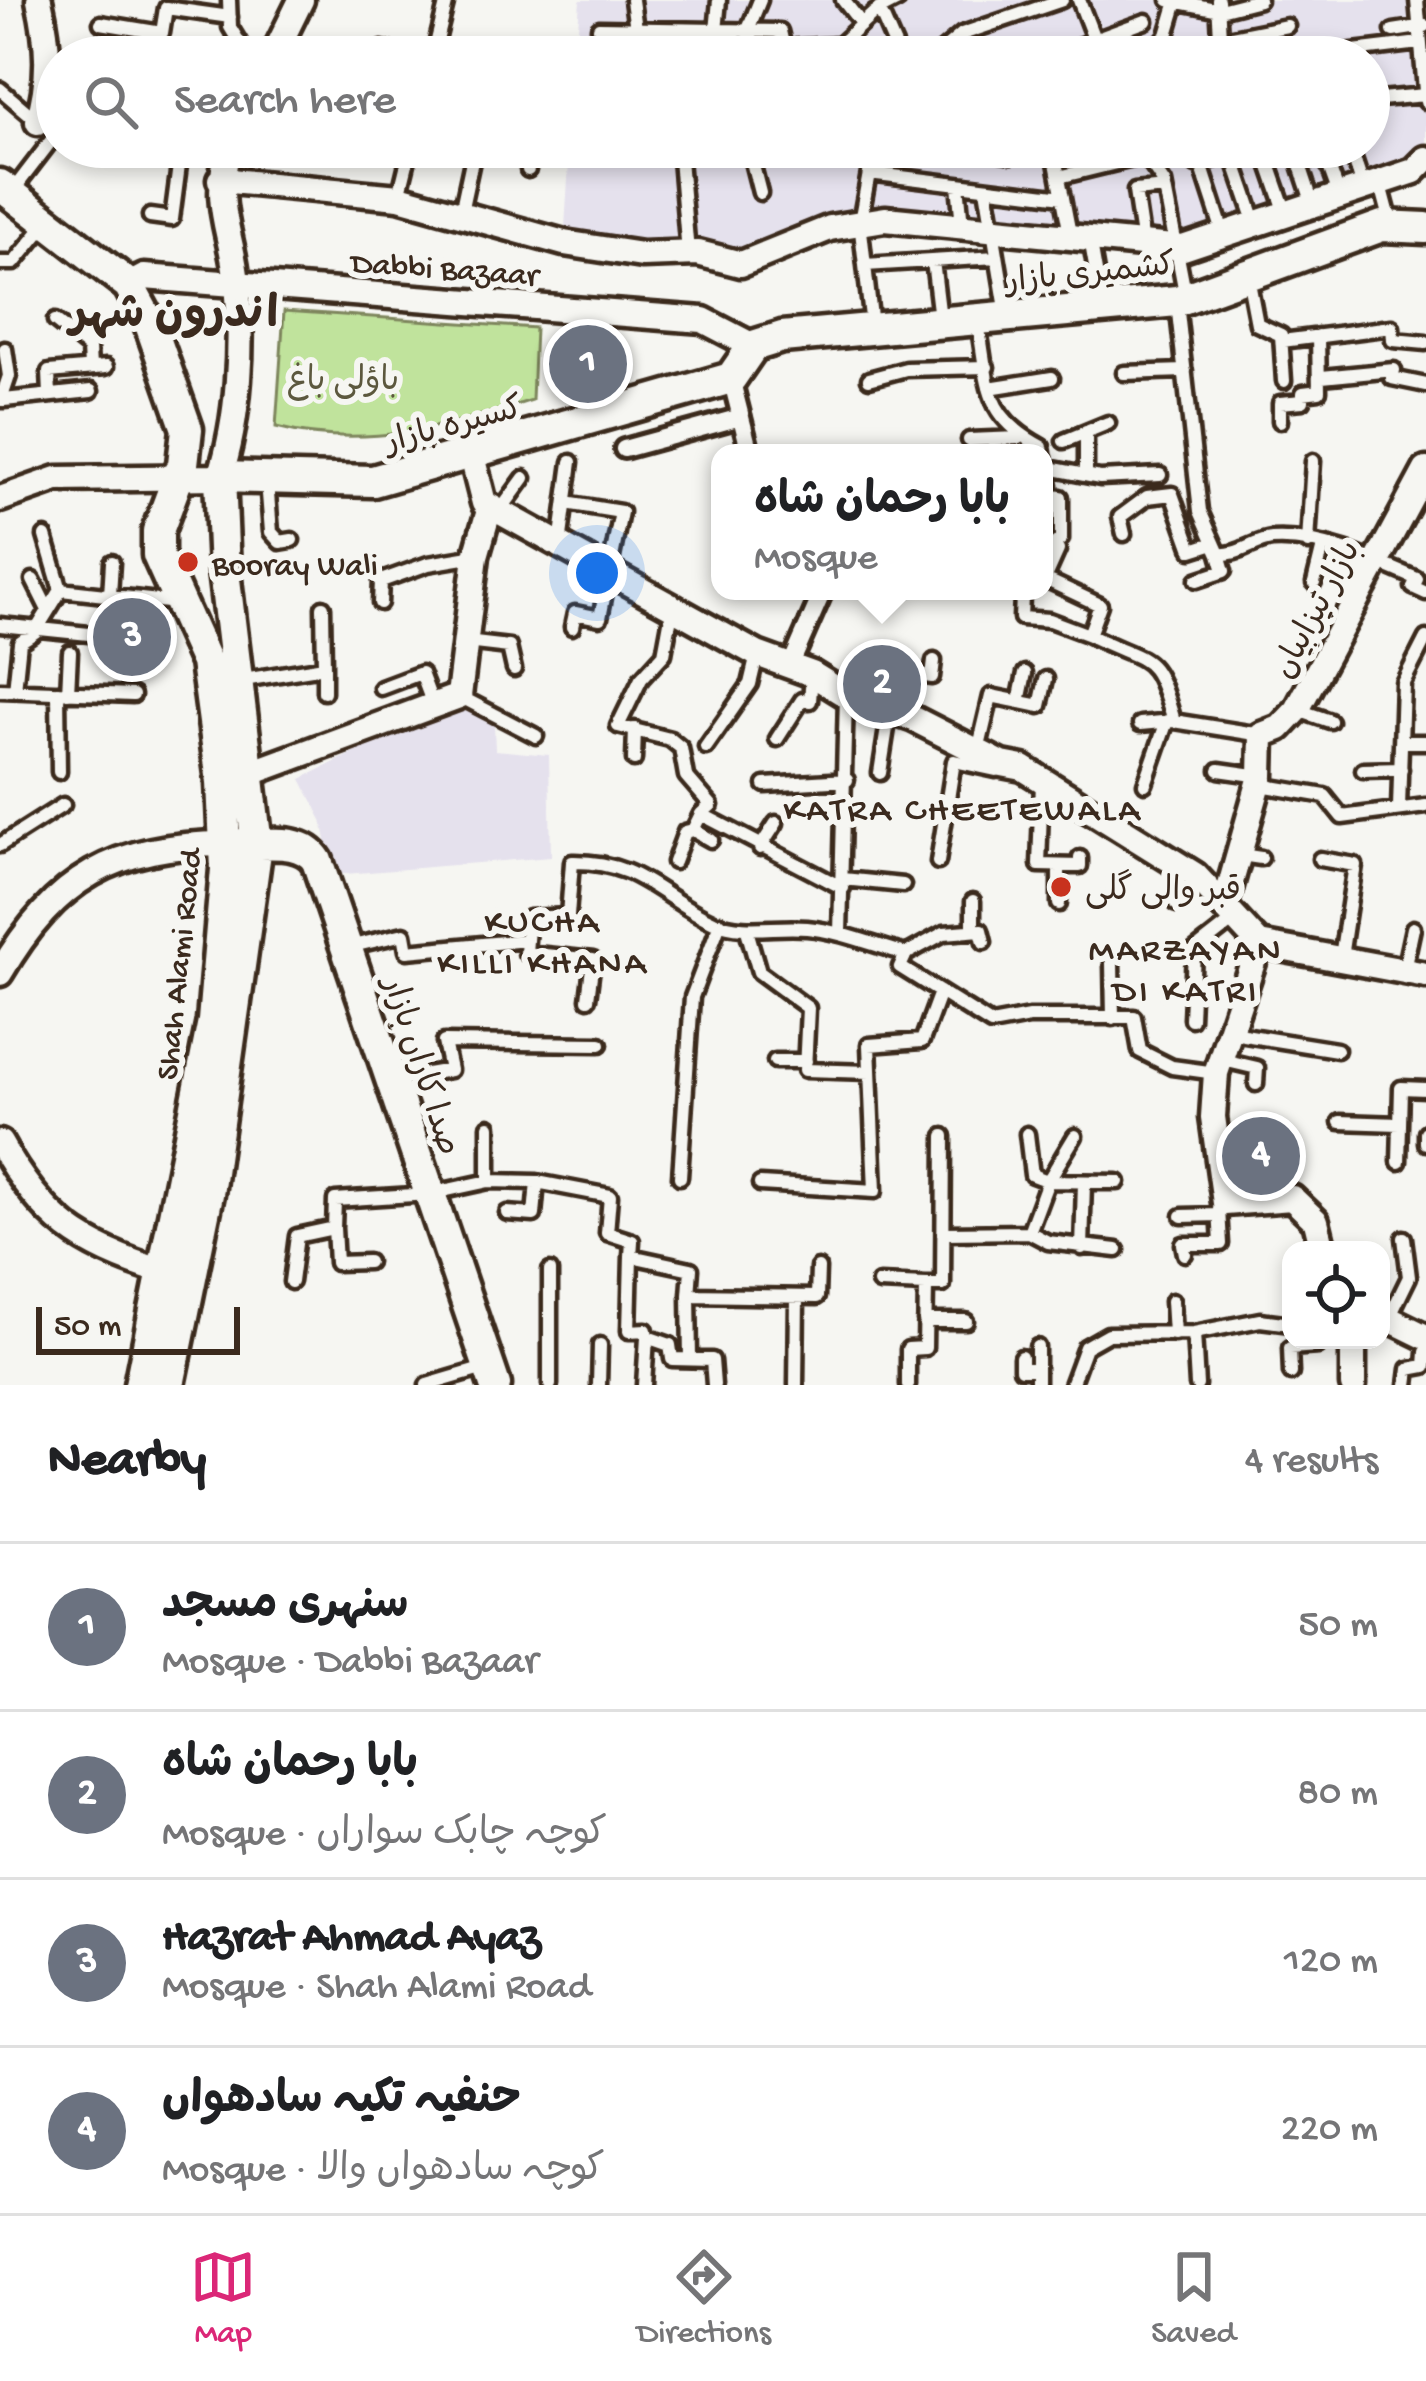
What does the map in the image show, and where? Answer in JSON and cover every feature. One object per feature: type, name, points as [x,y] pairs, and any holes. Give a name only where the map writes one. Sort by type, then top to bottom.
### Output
[{"type":"street","points":[[39,0],[47,36]]},
{"type":"street","points":[[283,36],[301,0]]},
{"type":"street","points":[[259,168],[399,197],[610,252],[688,253],[752,262],[830,228],[860,222],[992,226],[1177,248],[1414,171],[1426,159]]},
{"type":"street","name":"Shah Alami Road","points":[[140,1385],[213,1021],[225,844],[235,779],[236,681],[220,477],[234,401],[237,284],[226,168]]},
{"type":"street","points":[[5,189],[129,285]]},
{"type":"street","name":"کشمیری بازار","points":[[753,346],[872,326],[1182,300],[1392,226],[1426,228]]},
{"type":"street","name":"Dabbi Bazaar","points":[[129,285],[144,277],[703,320],[753,346]]},
{"type":"street","name":"Shah Alami Road","points":[[129,285],[142,305],[185,419],[179,474],[157,546],[160,568],[206,662],[257,845],[208,1194],[169,1385]]},
{"type":"street","points":[[748,444],[731,378],[753,346]]},
{"type":"street","name":"کسیرہ بازار","points":[[220,477],[373,481],[731,378]]},
{"type":"street","points":[[624,448],[741,417]]},
{"type":"street","points":[[472,455],[484,503],[757,654],[802,669],[846,695],[893,709],[1002,764],[1024,768],[1186,869],[1259,944],[1415,972]]},
{"type":"street","name":"بازار تیزابیاں","points":[[1262,735],[1280,728],[1297,710],[1426,470]]},
{"type":"street","points":[[0,499],[57,479],[220,477]]},
{"type":"street","points":[[235,779],[460,696],[476,556],[495,509]]},
{"type":"street","points":[[802,669],[821,600]]},
{"type":"street","points":[[1230,913],[1251,856],[1262,735]]},
{"type":"street","points":[[0,973],[27,927],[67,887],[116,859],[170,845],[225,844]]},
{"type":"street","name":"صدا کاراں بازار","points":[[225,844],[292,845],[313,853],[492,1376]]},
{"type":"street","points":[[1259,944],[1220,1067],[1213,1117],[1222,1209],[1292,1198],[1316,1221],[1321,1241]]},
{"type":"street","points":[[0,1143],[24,1187],[63,1227],[111,1256],[164,1272]]},
{"type":"street","points":[[1390,1319],[1426,1336]]},
{"type":"street","points":[[1353,1349],[1353,1385]]},
{"type":"lane","points":[[229,0],[239,36]]},
{"type":"lane","points":[[438,36],[447,0]]},
{"type":"lane","points":[[632,0],[636,29]]},
{"type":"lane","points":[[716,36],[718,0]]},
{"type":"lane","points":[[739,36],[760,0]]},
{"type":"lane","points":[[843,0],[861,22]]},
{"type":"lane","points":[[848,36],[879,9],[898,0]]},
{"type":"lane","points":[[960,36],[1062,0]]},
{"type":"lane","points":[[1079,0],[1093,36]]},
{"type":"lane","points":[[1160,36],[1175,2],[1219,5],[1259,0]]},
{"type":"lane","points":[[1390,99],[1425,98],[1423,27],[1417,0]]},
{"type":"lane","points":[[1219,5],[1222,36]]},
{"type":"lane","points":[[101,23],[162,33],[166,8],[230,17]]},
{"type":"lane","points":[[879,9],[891,36]]},
{"type":"lane","points":[[1106,36],[1146,21]]},
{"type":"lane","points":[[1237,36],[1287,26]]},
{"type":"lane","points":[[1393,31],[1423,27]]},
{"type":"lane","points":[[600,36],[599,28],[780,32],[781,36]]},
{"type":"lane","points":[[655,30],[656,36]]},
{"type":"lane","points":[[1390,49],[1420,44]]},
{"type":"lane","points":[[0,89],[36,118]]},
{"type":"lane","points":[[5,189],[36,148]]},
{"type":"lane","points":[[150,216],[172,220],[180,168]]},
{"type":"lane","points":[[399,197],[406,168]]},
{"type":"lane","points":[[461,212],[470,168]]},
{"type":"lane","points":[[681,168],[688,253]]},
{"type":"lane","points":[[754,168],[760,193]]},
{"type":"lane","points":[[1056,168],[1102,307]]},
{"type":"lane","points":[[1059,177],[1090,168]]},
{"type":"lane","points":[[1152,168],[1165,188],[1177,248],[1184,371],[1200,511],[1224,571],[1197,580]]},
{"type":"lane","points":[[1199,168],[1224,235]]},
{"type":"lane","points":[[1237,168],[1256,224]]},
{"type":"lane","points":[[1268,168],[1286,213]]},
{"type":"lane","points":[[1301,168],[1313,203]]},
{"type":"lane","points":[[1342,168],[1392,226]]},
{"type":"lane","points":[[1355,168],[1360,187]]},
{"type":"lane","points":[[872,326],[860,222],[868,173],[1063,197]]},
{"type":"lane","points":[[958,184],[962,225]]},
{"type":"lane","points":[[986,188],[998,257],[989,388],[996,412],[1019,438]]},
{"type":"lane","points":[[1143,245],[1135,191],[1165,188]]},
{"type":"lane","points":[[0,263],[14,263],[46,225]]},
{"type":"lane","points":[[865,265],[998,257]]},
{"type":"lane","points":[[933,261],[940,320]]},
{"type":"lane","points":[[1248,275],[1257,324],[1281,335],[1284,381]]},
{"type":"lane","points":[[55,321],[89,348],[90,368]]},
{"type":"lane","points":[[1282,341],[1392,327],[1393,340],[1426,343]]},
{"type":"lane","points":[[1280,421],[1280,403],[1303,401],[1303,393],[1319,391],[1318,336]]},
{"type":"lane","points":[[4,349],[9,376],[2,400],[91,391]]},
{"type":"lane","points":[[50,395],[49,372],[106,367]]},
{"type":"lane","points":[[869,379],[906,369],[987,367]]},
{"type":"lane","points":[[1322,377],[1394,370],[1392,378],[1426,385]]},
{"type":"lane","points":[[1124,373],[1184,371]]},
{"type":"lane","points":[[989,388],[1052,378]]},
{"type":"lane","points":[[1064,442],[1108,423]]},
{"type":"lane","points":[[1086,435],[1086,474]]},
{"type":"lane","points":[[969,440],[1019,438],[1034,444]]},
{"type":"lane","points":[[1308,543],[1313,461]]},
{"type":"lane","points":[[560,546],[571,462]]},
{"type":"lane","points":[[1053,468],[1160,476]]},
{"type":"lane","points":[[495,509],[524,478]]},
{"type":"lane","points":[[267,479],[272,532],[280,542],[292,540]]},
{"type":"lane","points":[[1124,534],[1120,517],[1147,496],[1172,494],[1192,550],[1270,539],[1308,543],[1376,561],[1417,579],[1413,587],[1426,592]]},
{"type":"lane","points":[[1053,496],[1061,497],[1061,538],[1053,545]]},
{"type":"lane","points":[[566,503],[621,512],[613,574],[600,618],[575,614],[572,627]]},
{"type":"lane","points":[[45,536],[61,590],[35,632],[20,642],[8,690],[133,695]]},
{"type":"lane","points":[[1314,583],[1323,546]]},
{"type":"lane","points":[[380,603],[381,580],[428,564],[476,556]]},
{"type":"lane","points":[[110,596],[112,562]]},
{"type":"lane","points":[[33,580],[48,610]]},
{"type":"lane","points":[[1053,583],[1100,605],[1089,634]]},
{"type":"lane","points":[[61,590],[178,603]]},
{"type":"lane","points":[[1022,600],[1022,618],[1049,620],[1135,651],[1160,671],[1170,721],[1145,784]]},
{"type":"lane","points":[[323,608],[324,692]]},
{"type":"lane","points":[[672,611],[664,654],[644,674],[618,726],[681,748],[686,776],[711,805],[693,830]]},
{"type":"lane","points":[[0,626],[89,634]]},
{"type":"lane","points":[[1399,808],[1402,683],[1426,638]]},
{"type":"lane","points":[[466,642],[509,647],[514,668]]},
{"type":"lane","points":[[59,772],[70,652]]},
{"type":"lane","points":[[706,747],[750,684],[757,654]]},
{"type":"lane","points":[[880,773],[903,673],[932,677],[934,661]]},
{"type":"lane","points":[[236,681],[324,667]]},
{"type":"lane","points":[[777,740],[802,700],[810,701],[802,669]]},
{"type":"lane","points":[[381,688],[421,673],[434,706]]},
{"type":"lane","points":[[1019,702],[1025,673]]},
{"type":"lane","points":[[977,752],[991,696],[1040,706],[1046,679]]},
{"type":"lane","points":[[840,933],[846,695]]},
{"type":"lane","points":[[460,696],[536,736]]},
{"type":"lane","points":[[1297,710],[1330,721]]},
{"type":"lane","points":[[1140,724],[1170,721],[1262,735]]},
{"type":"lane","points":[[634,760],[635,730]]},
{"type":"lane","points":[[1403,742],[1426,742]]},
{"type":"lane","points":[[938,862],[954,761],[1002,772],[1002,764]]},
{"type":"lane","points":[[1363,770],[1401,769]]},
{"type":"lane","points":[[1219,770],[1324,796],[1342,817],[1426,806]]},
{"type":"lane","points":[[765,785],[847,780]]},
{"type":"lane","points":[[1042,781],[1039,865],[1080,866],[1080,858]]},
{"type":"lane","points":[[0,844],[63,806]]},
{"type":"lane","points":[[701,814],[760,848],[843,883],[903,885]]},
{"type":"lane","points":[[760,848],[776,823]]},
{"type":"lane","points":[[674,862],[685,832],[693,830],[712,840]]},
{"type":"lane","points":[[1320,859],[1355,865],[1341,957]]},
{"type":"lane","points":[[588,999],[593,960],[526,953],[529,919],[568,916],[572,862],[615,866],[646,878],[720,923],[746,930],[804,928],[840,933],[906,954]]},
{"type":"lane","points":[[1059,867],[1059,904]]},
{"type":"lane","points":[[1176,904],[1177,884],[1186,869]]},
{"type":"lane","points":[[973,901],[973,930]]},
{"type":"lane","points":[[1191,1019],[1194,951],[1230,913]]},
{"type":"lane","points":[[680,1177],[692,997],[720,923]]},
{"type":"lane","points":[[1413,928],[1415,972]]},
{"type":"lane","points":[[746,930],[759,972],[808,1008],[805,1070],[870,1072]]},
{"type":"lane","points":[[984,942],[981,930],[944,933],[906,954],[900,967],[991,1024],[1029,1017],[1134,1017],[1140,1051],[1172,1067],[1256,1068],[1256,1084]]},
{"type":"lane","points":[[346,947],[404,934],[407,951],[527,940]]},
{"type":"lane","points":[[1112,963],[1113,1018]]},
{"type":"lane","points":[[760,1184],[875,1191],[869,1045],[922,1041],[940,992]]},
{"type":"lane","points":[[1232,1033],[1336,1050]]},
{"type":"lane","points":[[392,1081],[450,1070],[444,1042],[600,1044]]},
{"type":"lane","points":[[775,1061],[806,1061]]},
{"type":"lane","points":[[1399,1162],[1401,1088],[1426,1089]]},
{"type":"lane","points":[[1340,1122],[1400,1124]]},
{"type":"lane","points":[[489,1126],[489,1181]]},
{"type":"lane","points":[[1426,1132],[1426,1143]]},
{"type":"lane","points":[[1027,1134],[1032,1175],[1084,1183],[1118,1182]]},
{"type":"lane","points":[[879,1283],[943,1285],[944,1136]]},
{"type":"lane","points":[[1029,1232],[1048,1180],[1075,1136]]},
{"type":"lane","points":[[368,1262],[336,1263],[335,1200],[429,1194],[489,1181],[536,1182],[610,1196],[607,1233],[632,1241],[629,1331],[646,1330],[644,1385]]},
{"type":"lane","points":[[506,1214],[534,1215],[536,1182]]},
{"type":"lane","points":[[1082,1248],[1084,1183]]},
{"type":"lane","points":[[1182,1216],[1222,1209],[1221,1244],[1183,1244],[1184,1254]]},
{"type":"lane","points":[[291,1282],[297,1236],[334,1228]]},
{"type":"lane","points":[[945,1233],[1029,1232],[1048,1242],[1117,1250]]},
{"type":"lane","points":[[1390,1309],[1409,1277],[1404,1238]]},
{"type":"lane","points":[[631,1256],[691,1269],[690,1359]]},
{"type":"lane","points":[[689,1295],[817,1297],[818,1268]]},
{"type":"lane","points":[[550,1271],[550,1385]]},
{"type":"lane","points":[[908,1385],[908,1349],[925,1348],[926,1285]]},
{"type":"lane","points":[[796,1385],[797,1297]]},
{"type":"lane","points":[[1172,1300],[1174,1334]]},
{"type":"lane","points":[[925,1321],[966,1321]]},
{"type":"lane","points":[[1071,1385],[1084,1347],[1108,1334],[1194,1333],[1245,1322],[1282,1324]]},
{"type":"lane","points":[[1194,1333],[1197,1385]]},
{"type":"lane","points":[[647,1337],[670,1345],[672,1359],[712,1360],[714,1385]]},
{"type":"lane","points":[[599,1385],[600,1346]]},
{"type":"lane","points":[[1037,1347],[1037,1385]]},
{"type":"lane","points":[[1290,1349],[1291,1373]]},
{"type":"lane","points":[[1407,1385],[1409,1369],[1424,1366],[1426,1352]]},
{"type":"lane","points":[[1022,1357],[1021,1369],[1037,1369]]},
{"type":"lane","points":[[428,1385],[492,1376]]},
{"type":"shaded area","points":[[580,0],[1426,0],[1426,162],[1177,248],[868,220],[761,259],[564,243],[569,168],[1390,168],[1390,36],[577,36]]},
{"type":"shaded area","points":[[455,702],[494,724],[495,750],[549,755],[551,857],[333,875],[322,820],[301,779]]},
{"type":"green space","name":"باؤلی باغ","points":[[284,311],[535,328],[532,400],[469,419],[373,436],[309,434],[276,427]]},
{"type":"place","name":"سنہری مسجد","points":[[588,364]]},
{"type":"place","name":"Booray Wali","points":[[188,562]]},
{"type":"place","name":"Hazrat Ahmad Ayaz","points":[[132,637]]},
{"type":"place","name":"بابا رحمان شاہ","points":[[882,684]]},
{"type":"place","name":"قبر والی گلی","points":[[1061,887]]},
{"type":"place","name":"حنفیہ تکیہ سادھواں","points":[[1261,1156]]},
{"type":"district","name":"اندرون شہر","points":[[174,310]]},
{"type":"district","name":"KATRA CHEETEWALA","points":[[963,806]]},
{"type":"district","name":"KUCHA KILLI KHANA","points":[[543,938]]},
{"type":"district","name":"MARZAYAN DI KATRI","points":[[1186,966]]}]
